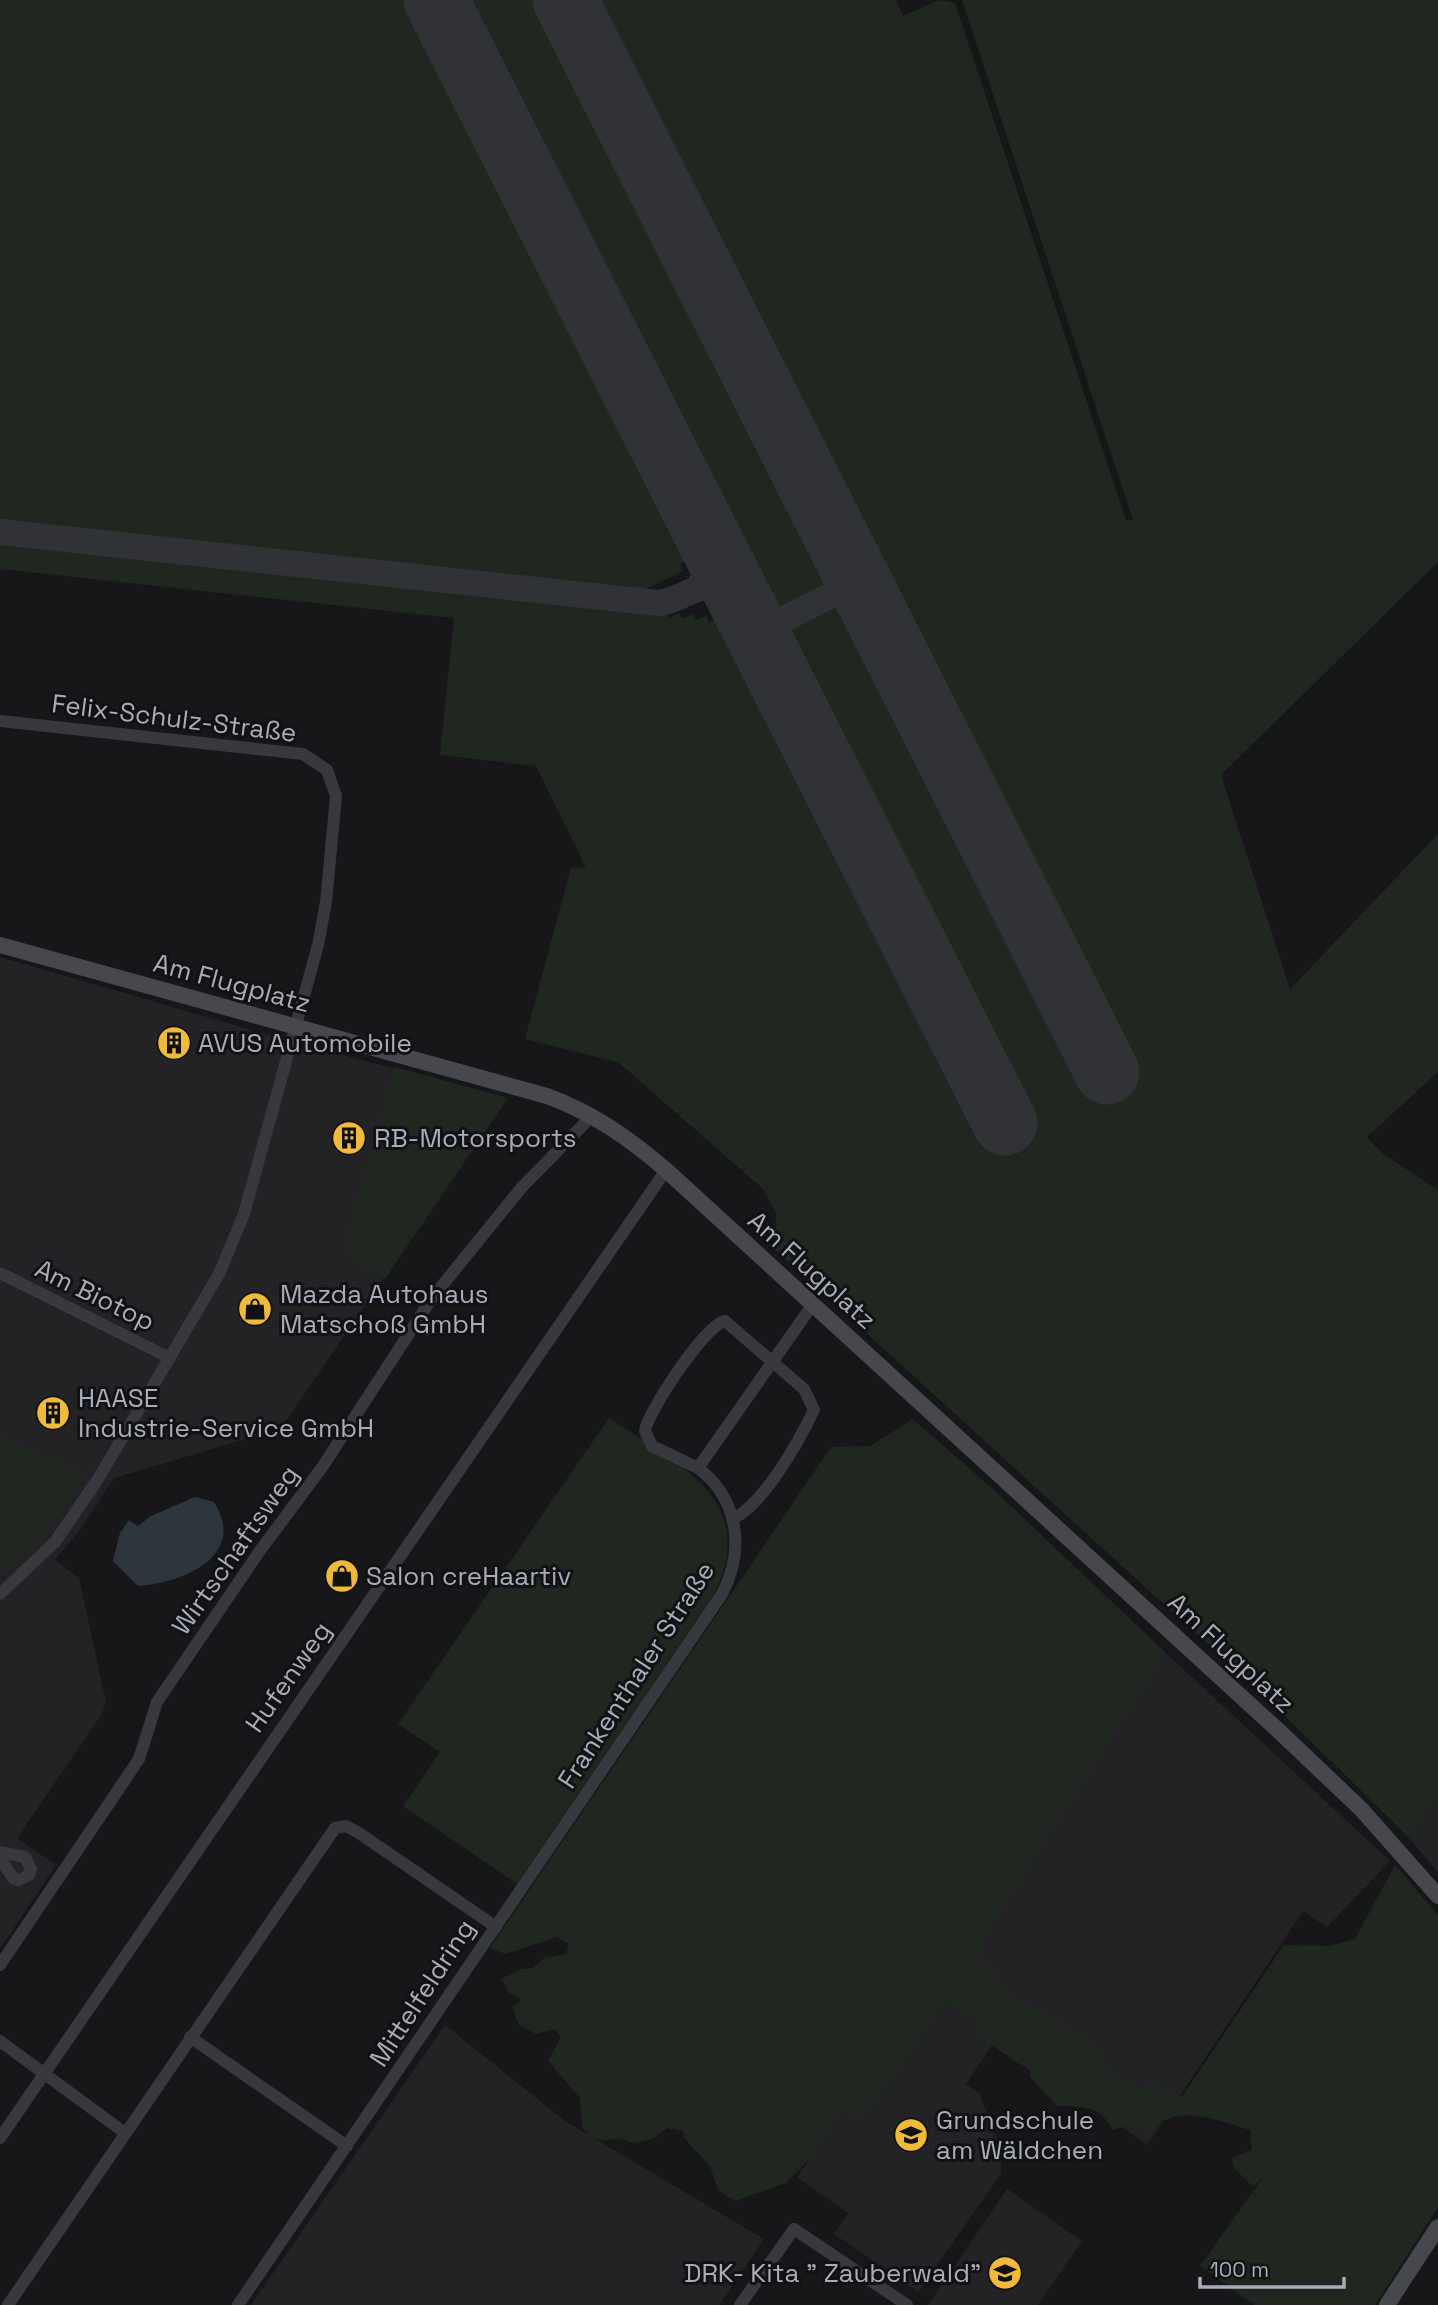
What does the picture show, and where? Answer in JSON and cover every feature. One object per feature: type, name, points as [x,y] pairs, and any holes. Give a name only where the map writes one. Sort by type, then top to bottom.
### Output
[{"type":"street","name":"Felix-Schulz-Straße","points":[[0,721],[295,753],[322,765],[332,780],[336,808],[323,924],[258,1167],[235,1238],[219,1274],[70,1522],[38,1560],[0,1594]]},
{"type":"street","name":"Am Flugplatz","points":[[0,945],[547,1096],[590,1114],[632,1141],[1281,1733],[1396,1847],[1438,1896]]},
{"type":"street","name":"Wirtschaftsweg","points":[[0,1965],[139,1759],[157,1702],[259,1552],[323,1466],[432,1298],[522,1187],[585,1123],[590,1114]]},
{"type":"street","name":"Hufenweg","points":[[0,2138],[666,1170]]},
{"type":"street","name":"Am Biotop","points":[[0,1273],[170,1358]]},
{"type":"street","points":[[733,1519],[746,1513],[760,1496],[814,1410],[804,1389],[772,1361],[725,1321],[710,1329],[649,1415],[645,1431],[652,1446],[698,1468],[772,1361],[813,1304]]},
{"type":"street","name":"Frankenthaler Straße","points":[[496,1927],[722,1594],[735,1561],[733,1519],[720,1490],[698,1468]]},
{"type":"street","name":"Mittelfeldring","points":[[8,2305],[335,1828],[341,1826],[359,1833],[496,1927],[238,2305]]},
{"type":"street","points":[[0,1852],[25,1857],[31,1869],[29,1875],[19,1880],[13,1879],[0,1859]]},
{"type":"street","points":[[190,2037],[347,2146]]},
{"type":"street","points":[[0,2041],[125,2133]]},
{"type":"street","points":[[1387,2305],[1438,2228]]},
{"type":"street","points":[[740,2305],[794,2230],[907,2305]]},
{"type":"shaded area","points":[[0,0],[414,0],[692,550],[687,552],[690,559],[680,564],[683,571],[642,591],[643,594],[0,525]]},
{"type":"shaded area","points":[[459,0],[896,0],[903,16],[939,0],[955,3],[1126,520],[1133,520],[962,0],[1438,0],[1438,562],[1221,775],[1290,989],[1438,834],[1438,1072],[1367,1137],[1382,1153],[1438,1190],[1438,1798],[1409,1838],[1269,1700],[775,1250],[776,1213],[762,1188],[618,1062],[525,1039],[571,867],[586,868],[536,766],[440,755],[454,618],[0,569],[0,540],[649,610],[649,614],[655,617],[665,612],[669,618],[679,613],[682,619],[692,614],[696,620],[706,615],[709,622],[714,619],[717,625],[722,623],[726,629],[731,627],[953,1066],[943,1071],[976,1137],[1033,1109],[1004,1051],[993,1056]]},
{"type":"shaded area","points":[[0,957],[297,1043],[507,1098],[286,1421],[256,1436],[114,1478],[82,1527],[55,1560],[79,1578],[106,1702],[102,1714],[17,1838],[56,1865],[0,1949]]},
{"type":"shaded area","points":[[395,1067],[508,1098],[385,1279],[344,1251]]},
{"type":"shaded area","points":[[609,1418],[684,1468],[704,1487],[719,1508],[727,1532],[726,1561],[714,1594],[517,1884],[403,1806],[440,1752],[398,1724]]},
{"type":"shaded area","points":[[913,1419],[993,1489],[1165,1652],[983,1936],[978,1960],[995,1974],[1012,2000],[1034,2007],[1070,2032],[1087,2035],[1107,2067],[1118,2078],[1139,2088],[1153,2083],[1165,2092],[1182,2097],[1284,1945],[1329,1946],[1355,1939],[1395,1865],[1438,1915],[1438,2207],[1375,2305],[1255,2305],[1200,2266],[1264,2176],[1253,2187],[1234,2168],[1232,2158],[1252,2150],[1250,2130],[1211,2118],[1185,2115],[1161,2122],[1149,2131],[1129,2124],[1113,2130],[1102,2116],[1090,2109],[1057,2106],[1030,2077],[1030,2052],[1019,2064],[976,2034],[982,2025],[947,2002],[875,2104],[854,2116],[843,2109],[811,2157],[786,2183],[735,2201],[718,2190],[710,2166],[684,2138],[683,2131],[667,2128],[653,2139],[634,2143],[619,2138],[603,2141],[589,2136],[582,2127],[580,2098],[548,2061],[561,2037],[554,2029],[536,2034],[519,2025],[512,2007],[522,2000],[508,1992],[501,1979],[521,1969],[533,1968],[544,1958],[566,1954],[569,1944],[557,1937],[505,1954],[490,1948],[831,1447],[870,1446]]},
{"type":"shaded area","points":[[0,1438],[87,1473],[41,1536],[0,1577]]},
{"type":"shaded area","points":[[195,1497],[214,1502],[222,1521],[223,1537],[217,1552],[191,1572],[156,1584],[138,1586],[113,1561],[120,1533],[129,1520],[138,1526],[151,1516]]},
{"type":"shaded area","points":[[1165,1652],[1390,1861],[1327,1927],[1303,1911],[1147,2145],[1083,2099],[1079,2103],[992,2045],[966,2084],[980,2094],[1002,2154],[1001,2174],[918,2292],[834,2234],[848,2213],[797,2177],[843,2109],[875,2104],[947,2002],[982,2025],[935,1987]]},
{"type":"shaded area","points":[[1438,1798],[1438,1872],[1409,1838]]},
{"type":"shaded area","points":[[445,2025],[565,2121],[764,2239],[719,2305],[251,2305]]},
{"type":"shaded area","name":"DRK- Kita \" Zauberwald\"","points":[[1007,2189],[1082,2241],[1038,2305],[928,2305]]},
{"type":"taxiway","points":[[0,532],[658,603],[711,585],[731,591],[741,602]]},
{"type":"taxiway","points":[[698,587],[713,568],[712,544]]},
{"type":"taxiway","points":[[757,633],[859,581]]},
{"type":"runway","points":[[436,0],[1005,1123]]},
{"type":"runway","points":[[565,0],[1107,1072]]},
{"type":"place","name":"AVUS Automobile","points":[[174,1043]]},
{"type":"place","name":"RB-Motorsports","points":[[349,1138]]},
{"type":"place","name":"Mazda Autohaus Matschoß GmbH","points":[[255,1309]]},
{"type":"place","name":"HAASE Industrie-Service GmbH","points":[[53,1413]]},
{"type":"place","name":"Salon creHaartiv","points":[[342,1576]]},
{"type":"place","name":"Grundschule am Wäldchen","points":[[911,2135]]},
{"type":"place","name":"DRK- Kita \" Zauberwald\"","points":[[1005,2273]]}]
